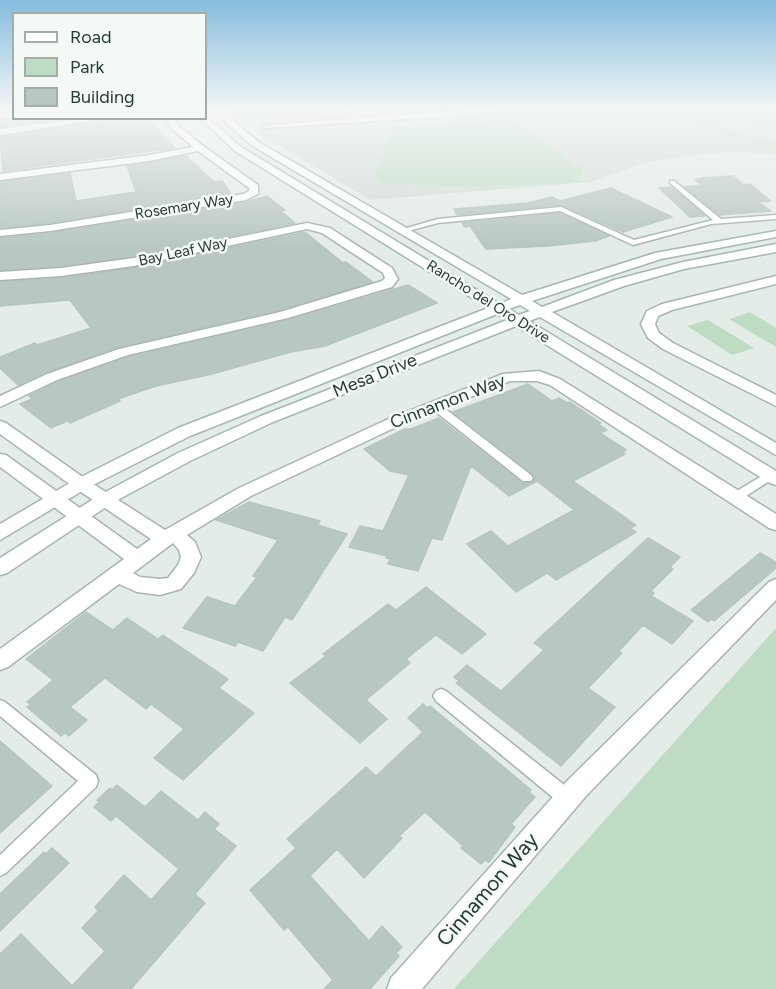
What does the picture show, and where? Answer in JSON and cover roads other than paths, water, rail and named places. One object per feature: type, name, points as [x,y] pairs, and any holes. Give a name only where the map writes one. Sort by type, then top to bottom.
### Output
[{"type":"street","points":[[0,177],[164,155]]},
{"type":"street","name":"Rosemary Way","points":[[0,233],[50,228],[235,199],[246,197],[254,192],[254,187],[210,155]]},
{"type":"street","name":"Rancho del Oro Drive","points":[[248,155],[774,476]]},
{"type":"street","name":"Rancho del Oro Drive","points":[[275,155],[776,450]]},
{"type":"street","name":"Bay Leaf Way","points":[[0,276],[61,272],[134,262],[307,226],[326,230],[388,271],[392,279],[387,284],[283,315],[124,352],[52,377],[0,402]]},
{"type":"street","name":"Mesa Drive","points":[[0,533],[81,484],[184,432],[521,300],[608,270],[659,256],[776,234]]},
{"type":"street","name":"Mesa Drive","points":[[0,568],[106,499],[184,457],[267,419],[619,283],[672,269],[776,248]]},
{"type":"street","points":[[776,280],[667,307],[652,314],[648,324],[653,335],[668,346],[776,401]]},
{"type":"street","name":"Cinnamon Way","points":[[0,661],[170,536],[244,492],[390,424],[508,377],[539,376],[555,382],[776,523]]},
{"type":"street","points":[[0,426],[81,484],[188,547],[191,557],[187,568],[174,584],[160,587],[137,584],[116,574]]},
{"type":"street","points":[[691,427],[756,454],[776,458]]},
{"type":"street","points":[[0,459],[137,559]]},
{"type":"street","name":"Cinnamon Way","points":[[402,989],[567,798],[776,587]]},
{"type":"lane","points":[[672,182],[719,221]]},
{"type":"lane","points":[[404,230],[438,221],[561,209],[633,243],[719,221],[776,217]]},
{"type":"lane","points":[[435,406],[527,478]]},
{"type":"lane","points":[[736,497],[774,476]]},
{"type":"lane","points":[[441,696],[567,798]]},
{"type":"lane","points":[[0,707],[90,781],[0,867]]}]
